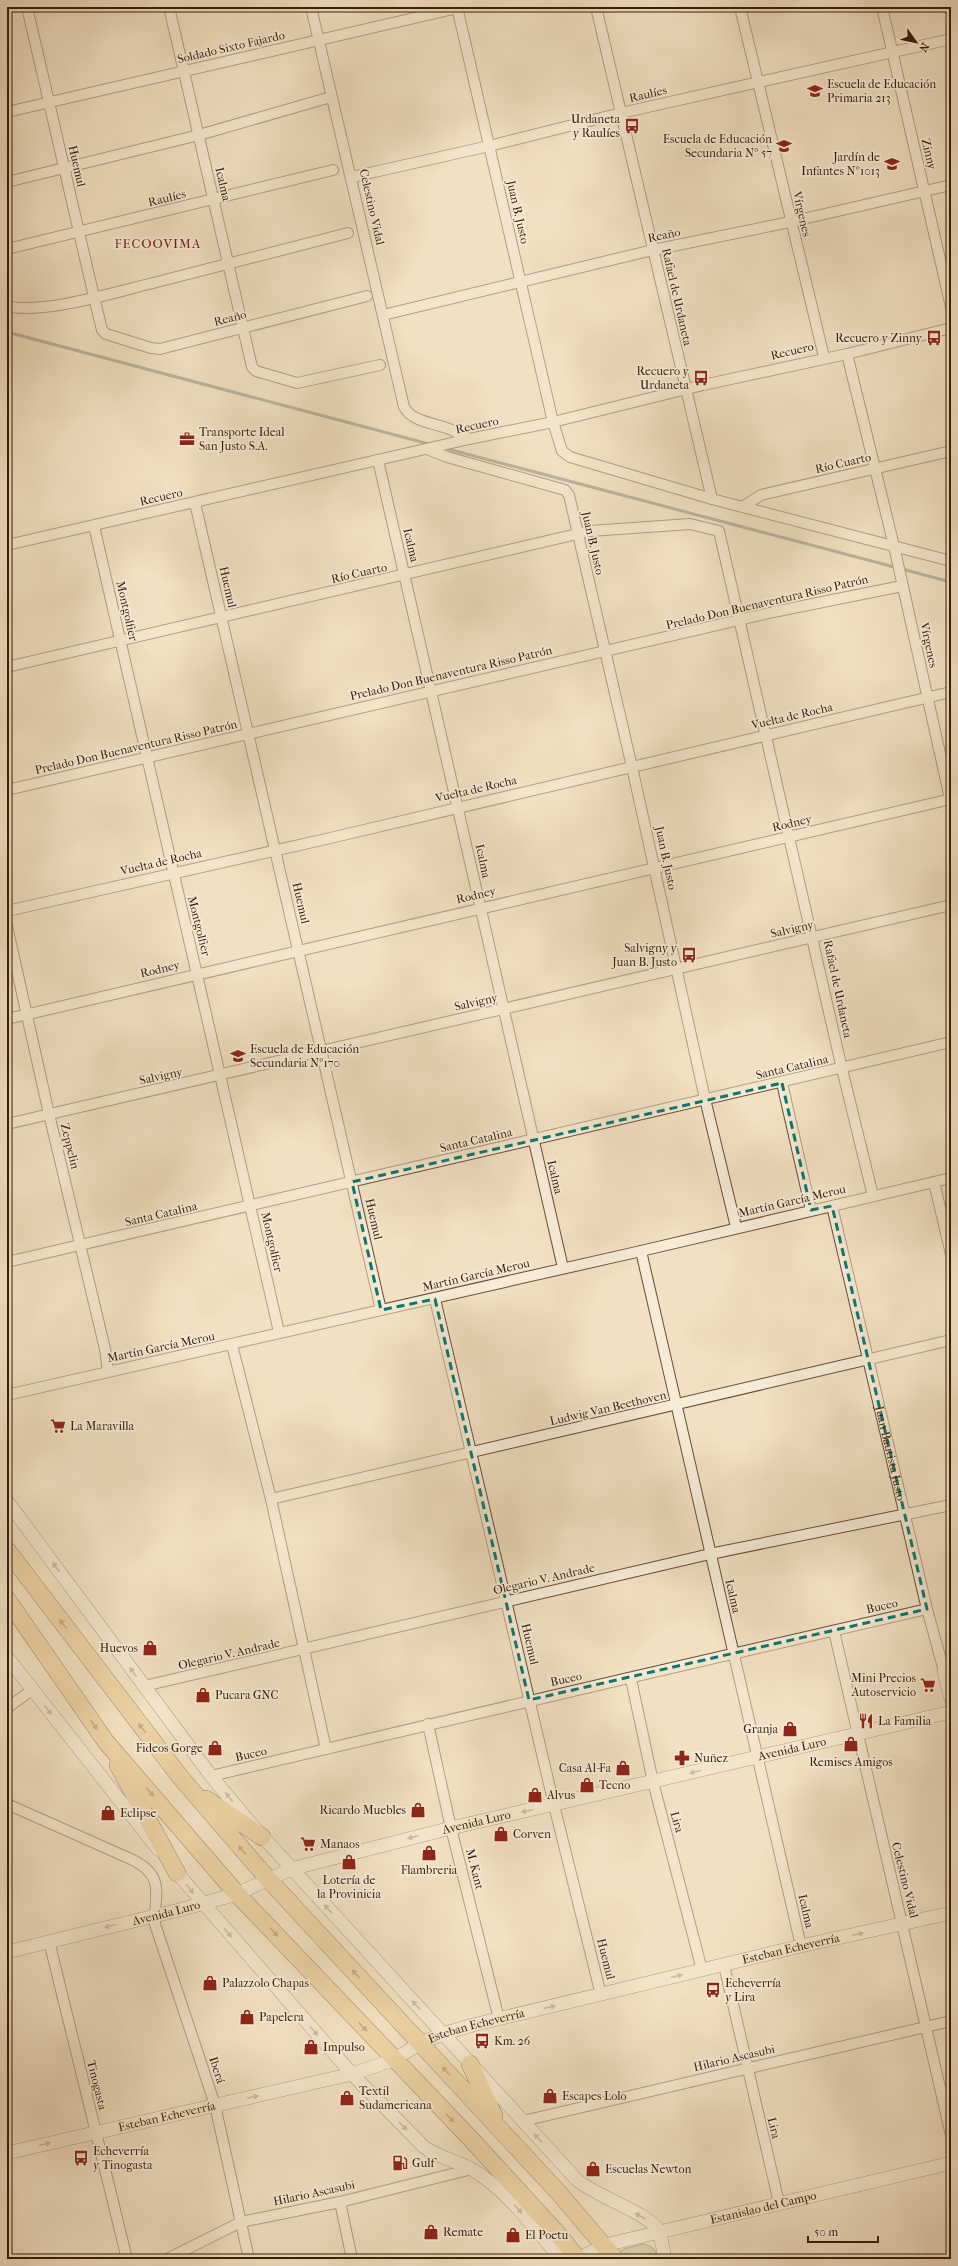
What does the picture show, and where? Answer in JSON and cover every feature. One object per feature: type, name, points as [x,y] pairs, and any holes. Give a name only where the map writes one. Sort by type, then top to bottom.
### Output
[{"type":"highway","points":[[7,1550],[188,1786],[268,1879],[501,2130],[610,2252]]},
{"type":"highway","points":[[7,1599],[106,1742],[237,1894],[469,2138],[558,2234],[578,2259]]},
{"type":"highway","points":[[106,1742],[134,1798],[177,1873]]},
{"type":"highway","points":[[188,1786],[262,1837]]},
{"type":"highway","points":[[470,2064],[501,2130]]},
{"type":"highway","points":[[469,2138],[505,2195]]},
{"type":"street","name":"Huemul","points":[[28,7],[102,330]]},
{"type":"street","name":"Icalma","points":[[169,7],[252,367],[256,371],[297,383],[380,365]]},
{"type":"street","name":"Celestino Vidal","points":[[311,7],[331,97],[352,177],[383,315],[408,413],[450,429],[469,440]]},
{"type":"street","name":"Soldado Sixto Fajardo","points":[[7,112],[459,7]]},
{"type":"street","name":"Juan B. Justo","points":[[459,7],[489,146],[553,422],[562,451],[570,457],[712,499],[744,506],[951,561]]},
{"type":"street","name":"Rafael de Urdaneta","points":[[596,7],[622,113],[685,390],[712,499]]},
{"type":"street","name":"Vírgenes","points":[[740,7],[790,222],[824,357]]},
{"type":"street","name":"Zinny","points":[[882,7],[951,307]]},
{"type":"street","name":"Raulíes","points":[[352,177],[489,146],[622,113],[951,39]]},
{"type":"street","points":[[7,182],[199,135],[331,97]]},
{"type":"street","name":"Raulíes","points":[[7,249],[79,233],[333,170]]},
{"type":"street","name":"Reaño","points":[[383,315],[653,250],[790,222],[951,185]]},
{"type":"street","points":[[7,306],[27,309],[94,298],[348,233]]},
{"type":"street","name":"Reaño","points":[[102,330],[106,334],[151,348],[160,349],[367,296]]},
{"type":"street","name":"Recuero","points":[[7,545],[378,460],[553,422],[824,357],[848,354],[951,328]]},
{"type":"street","points":[[848,354],[874,469],[894,546]]},
{"type":"street","name":"Juan B. Justo","points":[[427,449],[447,457],[565,490],[569,495],[736,1227]]},
{"type":"street","name":"Río Cuarto","points":[[744,506],[761,495],[951,451]]},
{"type":"street","name":"Icalma","points":[[378,460],[563,1268]]},
{"type":"street","name":"Huemul","points":[[195,503],[381,1310]]},
{"type":"street","name":"Río Cuarto","points":[[7,667],[405,576],[590,531],[690,524],[719,531]]},
{"type":"street","name":"Montgolfier","points":[[94,526],[280,1332]]},
{"type":"street","name":"Rafael de Urdaneta","points":[[719,531],[767,735],[842,1069],[873,1196]]},
{"type":"street","name":"Vírgenes","points":[[894,546],[951,800]]},
{"type":"street","name":"Prelado Don Buenaventura Risso Patrón","points":[[7,790],[740,620],[902,586]]},
{"type":"street","name":"Vuelta de Rocha","points":[[7,911],[275,849],[326,839],[458,806],[632,767],[951,692]]},
{"type":"street","name":"Rodney","points":[[7,1019],[655,867],[951,800]]},
{"type":"street","name":"Salvigny","points":[[7,1124],[221,1076],[321,1051],[951,905]]},
{"type":"street","name":"Zeppelin","points":[[7,926],[28,1014],[49,1114],[105,1349],[108,1372]]},
{"type":"street","name":"Santa Catalina","points":[[7,1262],[250,1207],[706,1099],[842,1069],[951,1042]]},
{"type":"street","points":[[782,1083],[811,1210]]},
{"type":"street","name":"Martín García Merou","points":[[7,1395],[232,1345],[280,1332],[435,1299],[641,1251],[736,1227],[951,1178]]},
{"type":"street","points":[[934,1182],[951,1254]]},
{"type":"street","name":"Juan Bautista Justo","points":[[832,1206],[867,1360],[927,1609],[948,1670],[951,1699]]},
{"type":"street","name":"Icalma","points":[[641,1251],[756,1757],[801,1946]]},
{"type":"street","name":"Huemul","points":[[435,1299],[554,1805],[601,1995]]},
{"type":"street","name":"Ludwig Van Beethoven","points":[[271,1499],[676,1406],[951,1340]]},
{"type":"street","points":[[232,1345],[271,1499],[326,1749]]},
{"type":"street","points":[[7,1501],[212,1776],[262,1837],[584,2187],[651,2222],[659,2232],[665,2259]]},
{"type":"street","name":"Olegario V. Andrade","points":[[144,1686],[304,1650],[506,1600],[710,1554],[951,1505]]},
{"type":"street","name":"Buceo","points":[[212,1776],[529,1700],[631,1679],[927,1609]]},
{"type":"street","name":"Celestino Vidal","points":[[834,1631],[856,1734],[903,1924],[951,2135]]},
{"type":"street","points":[[7,1657],[177,1873],[352,2074],[424,2147],[432,2153],[472,2170],[505,2195],[561,2259]]},
{"type":"street","name":"Lira","points":[[631,1679],[653,1782],[702,1970]]},
{"type":"street","points":[[7,1708],[32,1690]]},
{"type":"street","name":"Avenida Luro","points":[[7,1952],[203,1904],[237,1894],[291,1869],[451,1828],[951,1712]]},
{"type":"street","name":"M. Kant","points":[[428,1724],[451,1828],[499,2019]]},
{"type":"street","points":[[7,1804],[144,1866],[152,1874],[157,1886],[158,1897],[155,1915]]},
{"type":"street","name":"Esteban Echeverría","points":[[7,2153],[352,2074],[394,2060],[421,2043],[442,2034],[499,2019],[801,1946],[951,1913]]},
{"type":"street","name":"Iberá","points":[[155,1915],[156,1924],[215,2105],[249,2259]]},
{"type":"street","name":"Tinogasta","points":[[49,1941],[127,2259]]},
{"type":"street","name":"Lira","points":[[724,1965],[746,2069],[779,2203]]},
{"type":"street","name":"Hilario Ascasubi","points":[[523,2121],[951,2021]]},
{"type":"street","name":"Estanislao del Campo","points":[[578,2259],[610,2252],[659,2232],[951,2163]]},
{"type":"street","name":"Hilario Ascasubi","points":[[167,2259],[241,2222],[340,2202],[472,2170]]},
{"type":"street","points":[[340,2202],[352,2259]]},
{"type":"highlighted area","points":[[782,1083],[811,1210],[832,1206],[927,1609],[529,1700],[435,1299],[381,1310],[352,1182]]},
{"type":"green space","points":[[643,2244],[653,2248],[658,2259],[622,2259],[618,2253],[624,2249]]},
{"type":"waterway","points":[[7,332],[429,444]]},
{"type":"waterway","points":[[444,448],[951,582]]},
{"type":"place","name":"Escuela de Educación Primaria 213","points":[[815,91]]},
{"type":"place","name":"Urdaneta y Raulíes","points":[[632,126]]},
{"type":"place","name":"Escuela de Educación Secundaria Nº 57","points":[[784,146]]},
{"type":"place","name":"Jardín de Infantes Nº1013","points":[[892,164]]},
{"type":"place","name":"Recuero y Zinny","points":[[934,338]]},
{"type":"place","name":"Recuero y Urdaneta","points":[[701,378]]},
{"type":"place","name":"Transporte Ideal San Justo S.A.","points":[[187,439]]},
{"type":"place","name":"Salvigny y Juan B. Justo","points":[[689,955]]},
{"type":"place","name":"Escuela de Educación Secundaria Nº170","points":[[238,1056]]},
{"type":"place","name":"La Maravilla","points":[[58,1426]]},
{"type":"place","name":"Huevos","points":[[150,1648]]},
{"type":"place","name":"Mini Precios Autoservicio","points":[[928,1685]]},
{"type":"place","name":"Pucara GNC","points":[[203,1695]]},
{"type":"place","name":"La Familia","points":[[866,1721]]},
{"type":"place","name":"Granja","points":[[790,1729]]},
{"type":"place","name":"Remises Amigos","points":[[851,1744]]},
{"type":"place","name":"Fideos Gorge","points":[[215,1748]]},
{"type":"place","name":"Nuñez","points":[[682,1758]]},
{"type":"place","name":"Casa Al-Fa","points":[[623,1768]]},
{"type":"place","name":"Tecno","points":[[587,1785]]},
{"type":"place","name":"Alvus","points":[[535,1795]]},
{"type":"place","name":"Ricardo Muebles","points":[[418,1810]]},
{"type":"place","name":"Eclipse","points":[[108,1813]]},
{"type":"place","name":"Corven","points":[[501,1834]]},
{"type":"place","name":"Manaos","points":[[308,1844]]},
{"type":"place","name":"Flambreria","points":[[429,1853]]},
{"type":"place","name":"Lotería de la Provinicia","points":[[349,1862]]},
{"type":"place","name":"Palazzolo Chapas","points":[[210,1983]]},
{"type":"place","name":"Echeverría y Lira","points":[[713,1990]]},
{"type":"place","name":"Papelera","points":[[247,2017]]},
{"type":"place","name":"Km. 26","points":[[482,2041]]},
{"type":"place","name":"Impulso","points":[[311,2047]]},
{"type":"place","name":"Escapes Lolo","points":[[550,2096]]},
{"type":"place","name":"Textil Sudamericana","points":[[347,2098]]},
{"type":"place","name":"Echeverría y Tinogasta","points":[[81,2158]]},
{"type":"place","name":"Gulf","points":[[400,2163]]},
{"type":"place","name":"Escuelas Newton","points":[[593,2169]]},
{"type":"place","name":"Remate","points":[[431,2232]]},
{"type":"place","name":"El Poetu","points":[[513,2235]]},
{"type":"district","name":"FECOOVIMA","points":[[158,243]]}]
